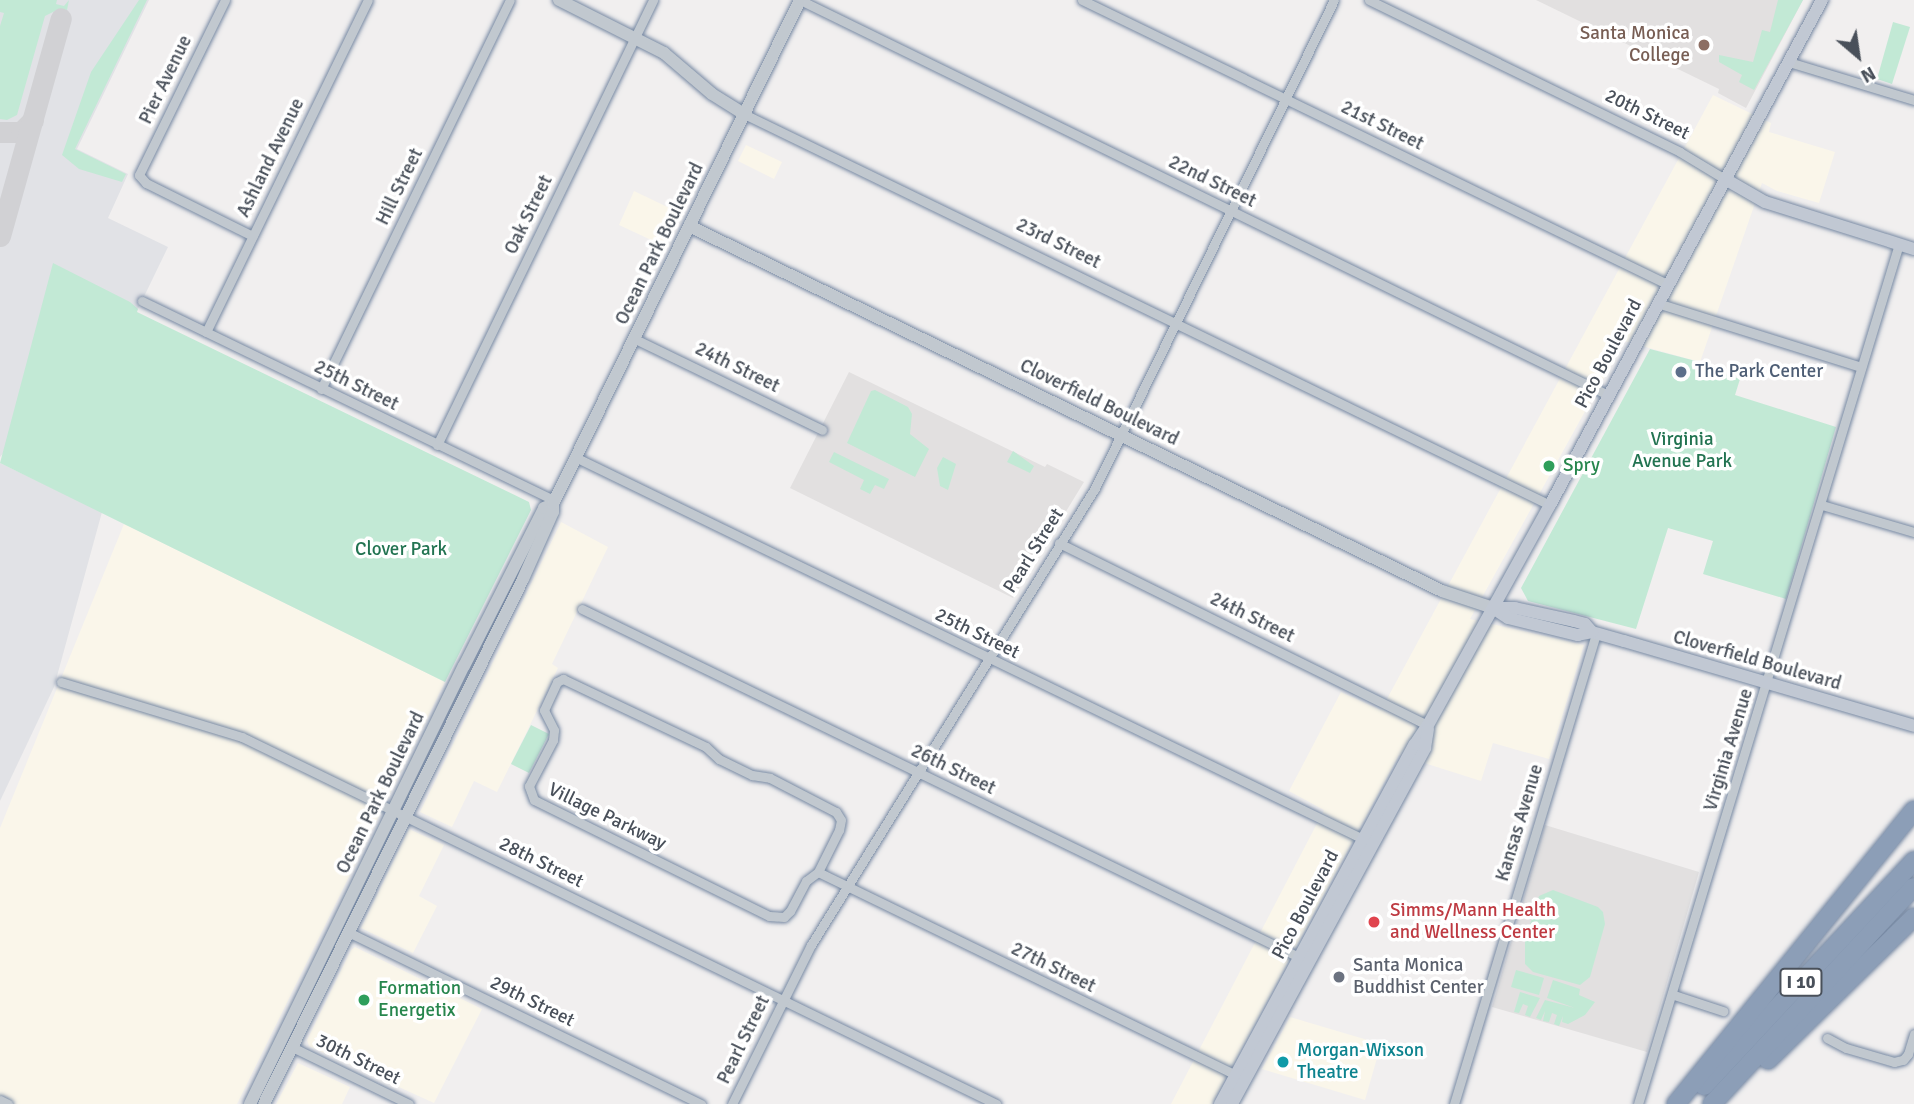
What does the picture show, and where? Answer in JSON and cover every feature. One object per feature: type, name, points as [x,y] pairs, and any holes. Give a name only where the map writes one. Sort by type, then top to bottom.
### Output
[{"type":"highway","points":[[1676,1104],[1914,810]]},
{"type":"highway","name":"I 10","points":[[1687,1104],[1914,861]]},
{"type":"highway","name":"I 10","points":[[1712,1104],[1914,887]]},
{"type":"highway","points":[[1724,1104],[1914,917]]},
{"type":"main road","name":"Pico Boulevard","points":[[1220,1104],[1240,1077],[1340,894],[1415,744],[1550,505],[1822,0]]},
{"type":"main road","name":"20th Street","points":[[1725,179],[1765,202],[1914,249]]},
{"type":"main road","name":"Cloverfield Boulevard","points":[[1493,608],[1508,618],[1584,636],[1594,633],[1913,726]]},
{"type":"main road","name":"Pico Boulevard","points":[[1232,1104],[1240,1077]]},
{"type":"street","name":"Pier Avenue","points":[[225,0],[139,176],[146,183],[253,236]]},
{"type":"street","name":"Ashland Avenue","points":[[206,332],[368,0]]},
{"type":"street","name":"Hill Street","points":[[321,389],[510,0]]},
{"type":"street","name":"23rd Street","points":[[559,0],[664,53],[702,86],[744,114],[1550,505]]},
{"type":"street","name":"Oak Street","points":[[437,445],[653,0]]},
{"type":"street","name":"Ocean Park Boulevard","points":[[250,1104],[523,579],[553,512],[554,503],[800,0]]},
{"type":"street","name":"22nd Street","points":[[800,0],[1608,395]]},
{"type":"street","name":"21st Street","points":[[1082,0],[1667,284]]},
{"type":"street","name":"Pearl Street","points":[[732,1104],[811,945],[1095,488],[1334,0]]},
{"type":"street","name":"20th Street","points":[[1368,0],[1680,152],[1725,179]]},
{"type":"street","points":[[1789,62],[1914,100]]},
{"type":"street","name":"Cloverfield Boulevard","points":[[690,226],[1449,595],[1493,608]]},
{"type":"street","name":"Virginia Avenue","points":[[1638,1104],[1674,995],[1899,244]]},
{"type":"street","name":"25th Street","points":[[142,301],[554,503]]},
{"type":"street","points":[[1657,303],[1861,367]]},
{"type":"street","name":"24th Street","points":[[635,339],[822,430]]},
{"type":"street","name":"25th Street","points":[[577,458],[987,658],[1369,839]]},
{"type":"street","points":[[1822,505],[1914,532]]},
{"type":"street","name":"24th Street","points":[[1059,543],[1428,725]]},
{"type":"street","name":"26th Street","points":[[582,608],[1304,960]]},
{"type":"street","name":"Kansas Avenue","points":[[1454,1104],[1594,633]]},
{"type":"street","name":"Village Parkway","points":[[563,679],[569,681],[706,747],[719,760],[752,775],[770,778],[828,806],[841,820],[839,830],[818,872],[806,881],[790,911],[777,918],[534,800],[529,786],[553,740],[554,730],[544,710],[557,682],[563,679]]},
{"type":"street","name":"28th Street","points":[[61,682],[242,737],[996,1104]]},
{"type":"street","name":"Ocean Park Boulevard","points":[[264,1104],[348,932],[399,815]]},
{"type":"street","name":"27th Street","points":[[818,872],[1240,1077]]},
{"type":"street","name":"29th Street","points":[[348,932],[701,1104]]},
{"type":"street","points":[[1674,995],[1723,1011]]},
{"type":"street","points":[[1827,1038],[1894,1062],[1903,1060],[1908,1054],[1914,1034]]},
{"type":"street","name":"30th Street","points":[[292,1047],[409,1104]]},
{"type":"street","points":[[0,1100],[8,1104]]},
{"type":"shaded area","points":[[0,0],[149,0],[77,149],[128,174],[108,218],[168,247],[138,309],[132,306],[0,457]]},
{"type":"shaded area","name":"Santa Monica College","points":[[1536,0],[1803,0],[1746,108],[1718,93],[1719,89]]},
{"type":"shaded area","points":[[1713,95],[1771,123],[1769,132],[1835,152],[1819,203],[1777,191],[1762,183],[1700,362],[1624,341],[1470,619],[1584,645],[1549,759],[1493,743],[1481,781],[1399,755],[1212,1104],[1171,1104],[1324,810],[1289,791],[1341,692],[1381,710]]},
{"type":"shaded area","points":[[746,145],[782,162],[774,179],[738,161]]},
{"type":"shaded area","points":[[634,191],[680,213],[664,246],[619,225]]},
{"type":"shaded area","points":[[849,372],[1045,467],[1047,464],[1084,482],[1013,598],[790,488]]},
{"type":"shaded area","points":[[0,463],[102,512],[54,687],[0,801]]},
{"type":"shaded area","points":[[561,522],[608,547],[552,664],[558,668],[497,792],[474,781],[452,827],[420,812]]},
{"type":"shaded area","points":[[124,524],[445,682],[237,1104],[0,1104],[0,828]]},
{"type":"shaded area","points":[[1545,825],[1699,872],[1647,1052],[1492,1007]]},
{"type":"shaded area","points":[[409,829],[444,845],[419,896],[437,906],[413,953],[361,928]]},
{"type":"shaded area","points":[[355,947],[482,1009],[434,1103],[309,1046],[307,1040],[351,950]]},
{"type":"shaded area","points":[[1290,1017],[1381,1044],[1365,1100],[1262,1069]]},
{"type":"shaded area","points":[[298,1063],[350,1087],[342,1104],[276,1104]]},
{"type":"green space","points":[[0,0],[57,0],[56,4],[64,6],[69,0],[67,10],[59,9],[45,16],[17,115],[7,120],[0,119],[0,26],[4,13],[0,12]]},
{"type":"green space","points":[[139,0],[147,0],[75,149],[126,174],[122,182],[79,169],[62,155],[91,72]]},
{"type":"green space","points":[[1778,0],[1803,0],[1754,90],[1739,82],[1742,75],[1719,62],[1719,55],[1753,62],[1762,30],[1770,32]]},
{"type":"green space","points":[[1893,22],[1910,27],[1892,84],[1877,79]]},
{"type":"green space","name":"Clover Park","points":[[53,263],[130,302],[138,309],[137,312],[529,502],[531,510],[445,682],[0,463]]},
{"type":"green space","name":"Virginia Avenue Park","points":[[1650,349],[1711,365],[1711,370],[1740,379],[1735,395],[1836,427],[1786,599],[1703,574],[1713,541],[1668,528],[1636,629],[1528,601],[1521,588]]},
{"type":"green space","points":[[875,390],[908,407],[912,414],[910,434],[929,449],[915,477],[847,443],[871,391]]},
{"type":"green space","points":[[1013,451],[1034,466],[1030,473],[1007,462]]},
{"type":"green space","points":[[834,452],[889,479],[884,489],[875,485],[870,494],[860,489],[864,480],[829,462]]},
{"type":"green space","points":[[943,457],[956,464],[948,490],[940,486],[937,468]]},
{"type":"green space","points":[[531,725],[549,734],[529,773],[511,764]]},
{"type":"green space","points":[[1553,890],[1598,907],[1603,912],[1605,924],[1590,977],[1580,985],[1533,972],[1525,964],[1525,940],[1539,896]]},
{"type":"green space","points":[[1516,970],[1544,978],[1539,995],[1511,987]]},
{"type":"green space","points":[[1553,980],[1580,989],[1579,995],[1595,1002],[1585,1015],[1568,1024],[1562,1022],[1563,1016],[1559,1026],[1554,1024],[1557,1015],[1552,1013],[1549,1022],[1543,1021],[1545,1011],[1541,1020],[1536,1018],[1545,1000],[1575,1008],[1547,998]]},
{"type":"green space","points":[[1520,992],[1540,998],[1530,1017],[1525,1015],[1528,1006],[1523,1004],[1519,1013],[1514,1012]]},
{"type":"taxiway","points":[[0,236],[61,18]]},
{"type":"taxiway","points":[[0,132],[21,132],[33,120]]},
{"type":"place","name":"Santa Monica College","points":[[1704,45]]},
{"type":"place","name":"The Park Center","points":[[1681,372]]},
{"type":"place","name":"Spry","points":[[1549,466]]},
{"type":"place","name":"Simms/Mann Health and Wellness Center","points":[[1374,922]]},
{"type":"place","name":"Santa Monica Buddhist Center","points":[[1339,977]]},
{"type":"place","name":"Formation Energetix","points":[[364,1000]]},
{"type":"place","name":"Morgan-Wixson Theatre","points":[[1283,1062]]}]
